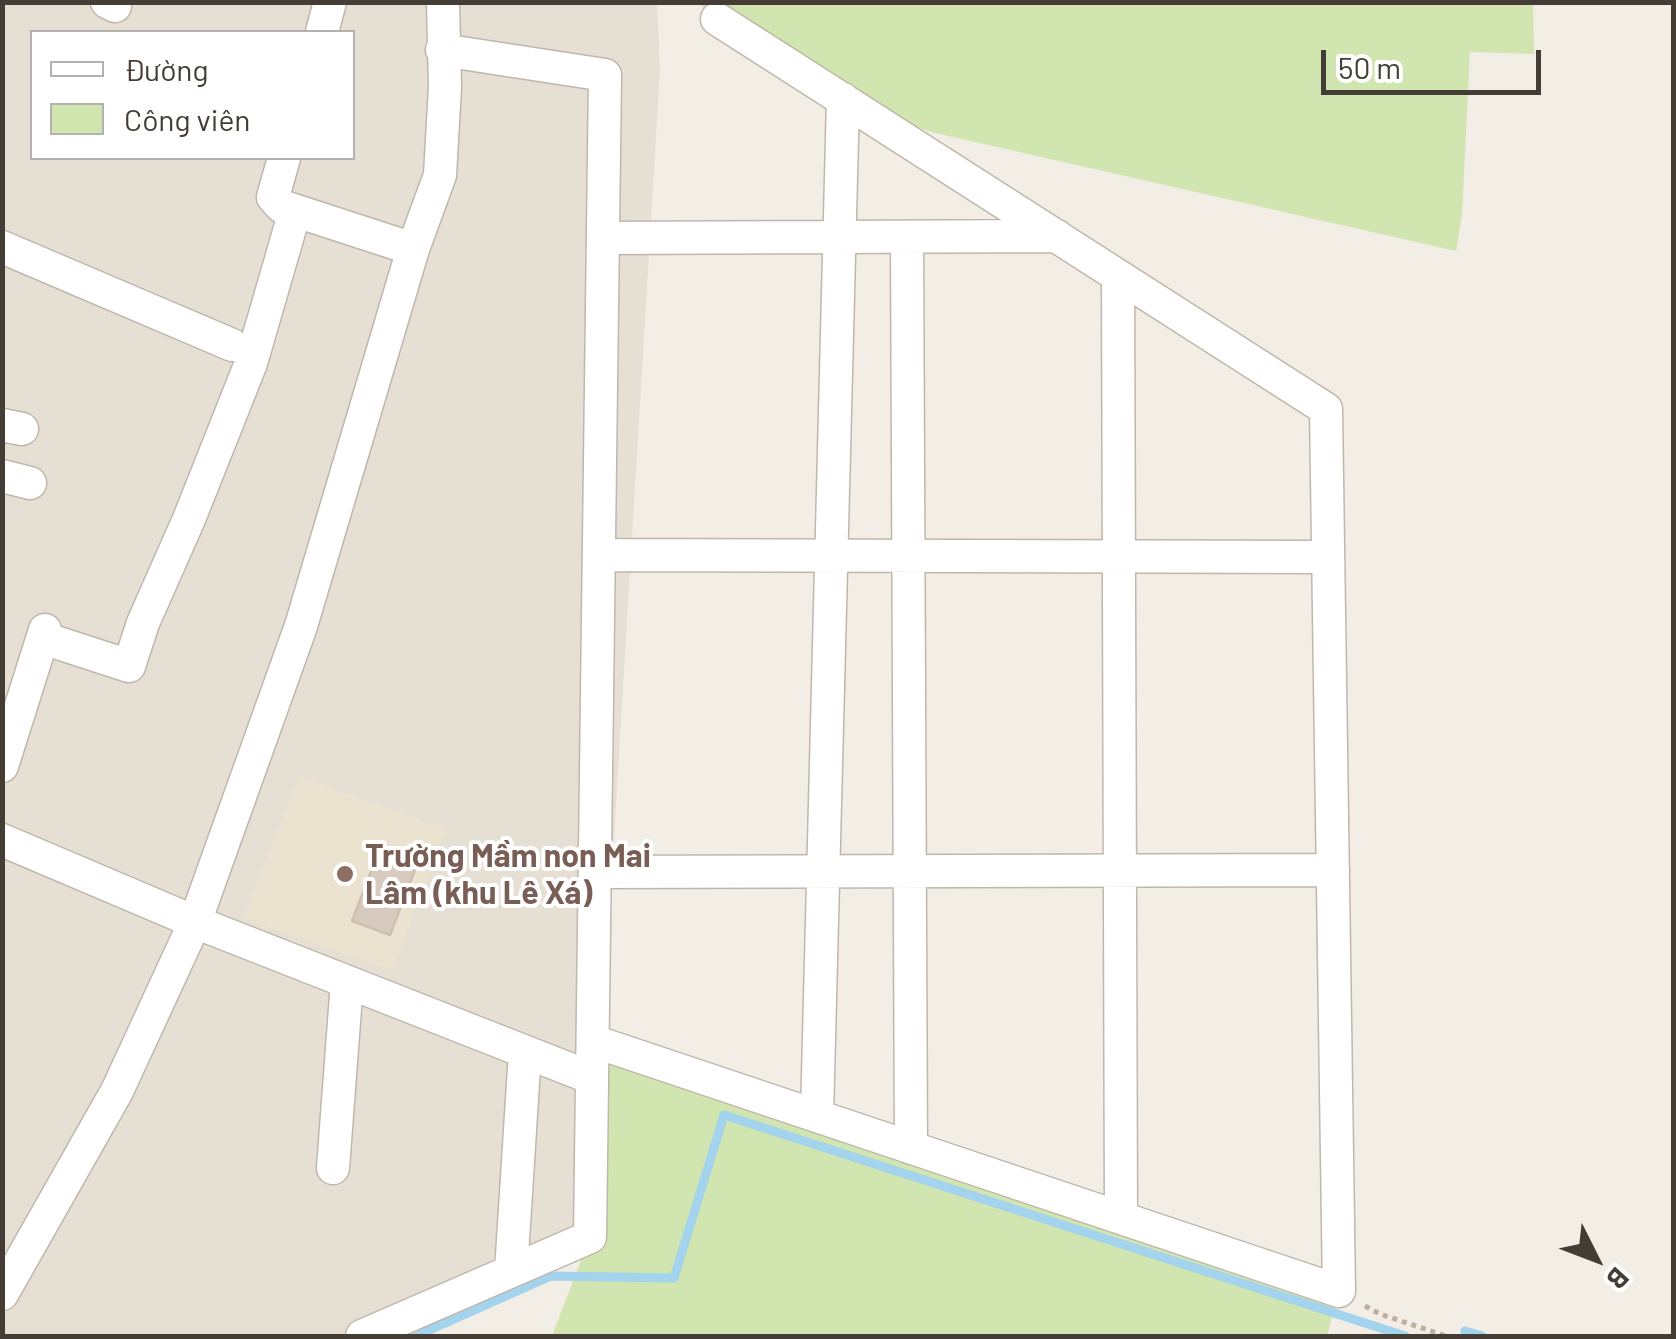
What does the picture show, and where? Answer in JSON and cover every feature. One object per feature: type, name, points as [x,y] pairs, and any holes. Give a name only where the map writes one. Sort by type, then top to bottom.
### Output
[{"type":"street","points":[[323,30],[330,2]]},
{"type":"street","points":[[2,1294],[117,1091],[195,922],[301,626],[412,249],[440,175],[444,2]]},
{"type":"street","points":[[593,1041],[1339,1291],[1326,409],[718,19]]},
{"type":"street","points":[[362,1336],[590,1237],[605,74],[442,50]]},
{"type":"street","points":[[817,1116],[843,99]]},
{"type":"street","points":[[283,160],[274,197],[280,206],[412,249]]},
{"type":"street","points":[[2,766],[44,634],[128,666],[251,363],[295,211]]},
{"type":"street","points":[[603,238],[1057,236]]},
{"type":"street","points":[[907,237],[912,1148]]},
{"type":"street","points":[[2,247],[232,345]]},
{"type":"street","points":[[1118,276],[1121,1218]]},
{"type":"street","points":[[598,555],[1328,557]]},
{"type":"street","points":[[2,840],[195,922],[592,1078]]},
{"type":"street","points":[[595,872],[1333,870]]},
{"type":"street","points":[[333,1168],[347,982]]},
{"type":"street","points":[[511,1271],[525,1052]]},
{"type":"path","points":[[1339,1291],[1380,1314],[1446,1336]]},
{"type":"shaded area","points":[[3,3],[657,3],[660,70],[590,1237],[368,1336],[3,1336]]},
{"type":"shaded area","name":"Trường Mầm non Mai Lâm (khu Lê Xá)","points":[[299,776],[446,829],[393,971],[243,918]]},
{"type":"green space","points":[[698,3],[1533,3],[1534,54],[1470,52],[1462,214],[1456,251],[931,132],[843,99]]},
{"type":"green space","points":[[593,1041],[1339,1291],[1327,1336],[552,1336],[590,1237]]},
{"type":"building","points":[[380,848],[418,862],[390,935],[352,921]]},
{"type":"waterway","points":[[416,1336],[551,1276],[674,1278],[724,1115],[1405,1336]]},
{"type":"waterway","points":[[1465,1331],[1482,1336]]},
{"type":"place","name":"Trường Mầm non Mai Lâm (khu Lê Xá)","points":[[345,874]]}]
